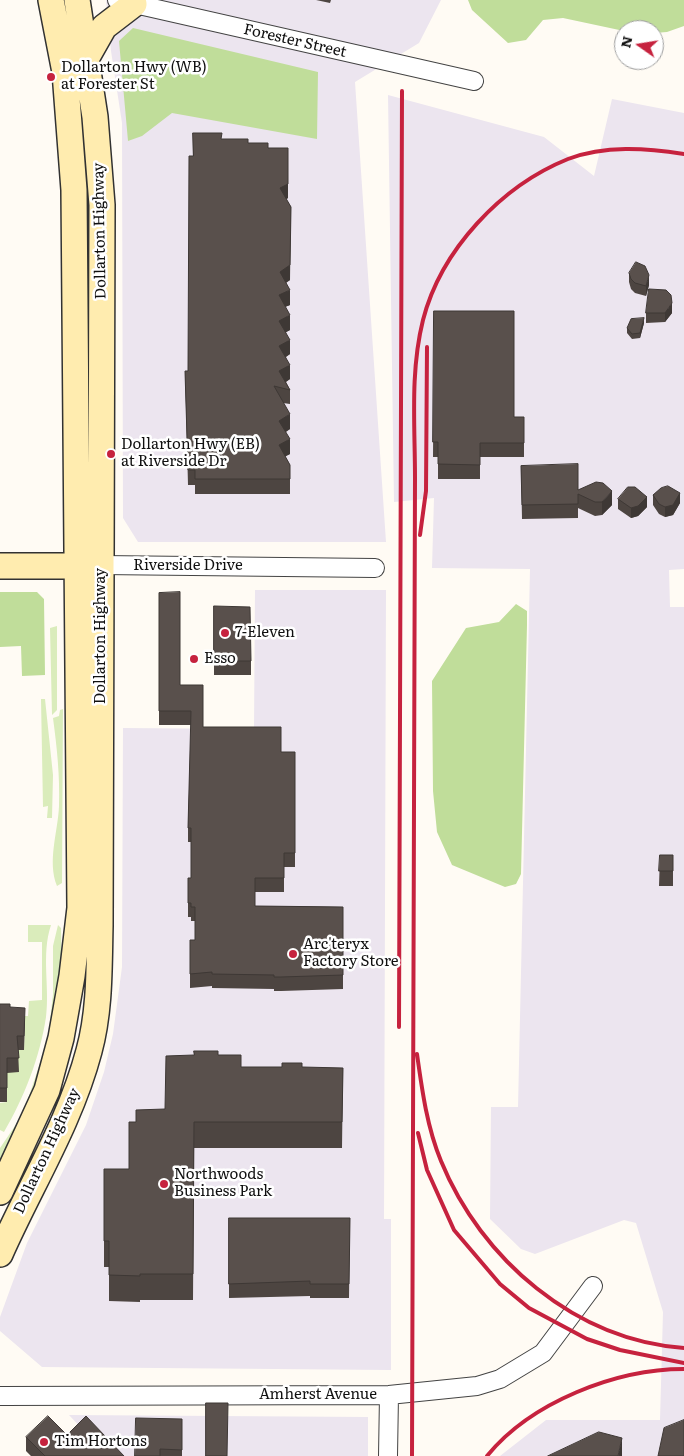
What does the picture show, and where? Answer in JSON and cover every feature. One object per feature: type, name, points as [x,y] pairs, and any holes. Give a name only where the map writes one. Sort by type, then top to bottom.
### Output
[{"type":"main road","name":"Dollarton Highway","points":[[0,1254],[72,1103],[89,1052],[95,1022],[100,926],[89,566],[74,190],[65,72],[52,0]]},
{"type":"main road","name":"Dollarton Highway","points":[[0,1192],[47,1090],[61,1038],[72,976],[80,908],[89,566],[102,205],[95,118],[77,0]]},
{"type":"main road","points":[[87,57],[104,27],[126,2]]},
{"type":"main road","name":"Riverside Drive","points":[[0,566],[89,566]]},
{"type":"street","name":"Forester Street","points":[[126,2],[474,81]]},
{"type":"street","name":"Riverside Drive","points":[[89,566],[375,568]]},
{"type":"street","name":"Amherst Avenue","points":[[0,1396],[389,1395],[477,1386],[500,1379],[543,1353],[593,1286]]},
{"type":"street","points":[[388,1456],[389,1395]]},
{"type":"shaded area","points":[[106,0],[441,0],[419,43],[355,82],[386,542],[138,542],[123,518],[122,123],[111,51]]},
{"type":"shaded area","points":[[388,95],[544,137],[594,176],[612,99],[684,113],[684,569],[669,570],[670,607],[684,607],[684,1456],[500,1456],[546,1420],[660,1420],[663,1312],[636,1223],[624,1220],[535,1254],[521,1249],[490,1219],[491,1107],[518,1107],[530,569],[432,568],[434,498],[394,502]]},
{"type":"shaded area","points":[[255,590],[386,590],[384,1219],[391,1219],[391,1370],[42,1367],[0,1331],[0,1317],[27,1243],[86,1125],[104,1072],[113,1034],[122,967],[123,728],[254,729]]},
{"type":"shaded area","points":[[69,1415],[368,1417],[368,1456],[56,1456],[83,1430]]},
{"type":"green space","points":[[468,0],[684,0],[684,26],[664,32],[664,20],[614,20],[614,29],[563,18],[543,20],[526,40],[508,43],[472,10]]},
{"type":"green space","points":[[133,28],[318,72],[317,139],[172,113],[142,136],[128,141],[119,41]]},
{"type":"green space","points":[[0,592],[37,592],[44,599],[45,675],[22,676],[21,646],[0,647]]},
{"type":"green space","points":[[516,604],[527,611],[521,874],[516,884],[505,887],[452,865],[437,832],[433,791],[432,681],[466,628],[499,622]]},
{"type":"green space","points":[[57,626],[57,710],[52,715],[50,628]]},
{"type":"green space","points":[[41,699],[45,699],[53,775],[52,818],[47,818],[48,806],[43,807]]},
{"type":"green space","points":[[63,709],[62,883],[57,886],[54,876],[53,857],[59,806],[59,784],[53,718],[59,716],[60,710]]},
{"type":"green space","points":[[28,925],[51,925],[46,959],[46,1017],[40,1047],[30,1077],[4,1132],[0,1130],[0,1103],[7,1102],[7,1073],[17,1050],[24,1050],[25,1023],[10,1016],[28,1016],[29,1001],[42,1000],[42,942],[28,942]]},
{"type":"green space","points":[[58,925],[61,928],[61,966],[50,1042],[35,1090],[0,1166],[0,1148],[17,1123],[27,1102],[48,1039],[53,994],[53,946]]},
{"type":"building","points":[[193,133],[222,133],[221,139],[248,139],[248,143],[268,143],[268,148],[288,148],[288,184],[280,188],[291,207],[290,265],[280,272],[290,290],[279,295],[290,315],[279,321],[290,340],[279,346],[290,365],[279,371],[290,390],[274,386],[290,414],[279,421],[290,439],[279,445],[290,465],[290,479],[195,479],[195,470],[188,470],[185,371],[188,371],[189,156],[193,156]]},
{"type":"building","points":[[636,262],[645,266],[649,275],[646,286],[635,283],[631,279],[629,273]]},
{"type":"building","points":[[649,289],[666,290],[671,295],[672,303],[665,313],[646,313]]},
{"type":"building","points":[[434,311],[514,311],[514,417],[524,417],[524,443],[480,443],[480,465],[438,464],[438,442],[433,442]]},
{"type":"building","points":[[644,318],[640,333],[632,334],[627,328],[631,319]]},
{"type":"building","points":[[578,464],[578,490],[596,482],[603,483],[612,491],[602,502],[595,502],[578,494],[578,504],[522,505],[521,466]]},
{"type":"building","points":[[668,486],[680,493],[673,505],[665,507],[659,504],[653,495],[661,488]]},
{"type":"building","points":[[628,487],[635,487],[647,497],[638,506],[631,508],[618,499]]},
{"type":"building","points":[[180,592],[180,685],[203,685],[203,727],[281,727],[281,752],[295,752],[295,853],[284,853],[284,878],[255,878],[255,906],[343,907],[343,975],[274,977],[274,975],[212,974],[212,972],[190,974],[190,940],[195,940],[195,907],[191,907],[191,903],[188,903],[188,878],[191,878],[191,828],[188,828],[191,711],[159,711],[159,593]]},
{"type":"building","points":[[214,606],[250,607],[251,661],[214,661]]},
{"type":"building","points":[[660,855],[673,855],[673,871],[659,871]]},
{"type":"building","points":[[0,1004],[10,1004],[10,1007],[25,1008],[24,1036],[17,1036],[19,1058],[7,1058],[7,1088],[0,1088]]},
{"type":"building","name":"Northwoods Business Park","points":[[194,1051],[218,1051],[218,1055],[241,1055],[241,1067],[282,1067],[282,1063],[302,1063],[302,1067],[343,1068],[342,1122],[194,1122],[193,1274],[109,1275],[109,1241],[104,1241],[104,1169],[129,1169],[129,1122],[136,1122],[136,1110],[165,1109],[166,1056],[194,1055]]},
{"type":"building","points":[[229,1218],[350,1218],[349,1284],[310,1284],[310,1281],[229,1284]]},
{"type":"building","points":[[206,1403],[228,1403],[227,1456],[206,1456]]},
{"type":"building","points":[[48,1416],[67,1435],[86,1416],[124,1456],[45,1456],[26,1437]]},
{"type":"building","points":[[136,1418],[182,1419],[182,1450],[160,1449],[160,1456],[135,1456]]},
{"type":"building","points":[[684,1420],[684,1456],[658,1456],[664,1428]]},
{"type":"building","points":[[599,1432],[622,1438],[618,1456],[548,1456]]},
{"type":"railway","points":[[399,1027],[402,91]]},
{"type":"railway","points":[[412,1456],[414,399],[416,359],[423,320],[432,294],[444,269],[459,245],[497,203],[543,171],[568,159],[596,151],[640,149],[684,154]]},
{"type":"railway","points":[[420,535],[426,491],[427,347]]},
{"type":"railway","points":[[417,1054],[429,1122],[441,1161],[458,1197],[481,1230],[507,1261],[537,1288],[570,1311],[606,1329],[644,1342],[684,1348]]},
{"type":"railway","points":[[418,1133],[427,1170],[454,1230],[500,1284],[529,1308],[587,1339],[620,1350],[684,1363]]},
{"type":"railway","points":[[487,1456],[505,1437],[527,1420],[576,1392],[603,1382],[631,1375],[684,1369]]},
{"type":"place","name":"Dollarton Hwy (WB) at Forester St","points":[[51,77]]},
{"type":"place","name":"Dollarton Hwy (EB) at Riverside Dr","points":[[111,454]]},
{"type":"place","name":"7-Eleven","points":[[225,633]]},
{"type":"place","name":"Esso","points":[[194,659]]},
{"type":"place","name":"Arc'teryx Factory Store","points":[[293,954]]},
{"type":"place","name":"Northwoods Business Park","points":[[164,1184]]},
{"type":"place","name":"Tim Hortons","points":[[44,1442]]}]
